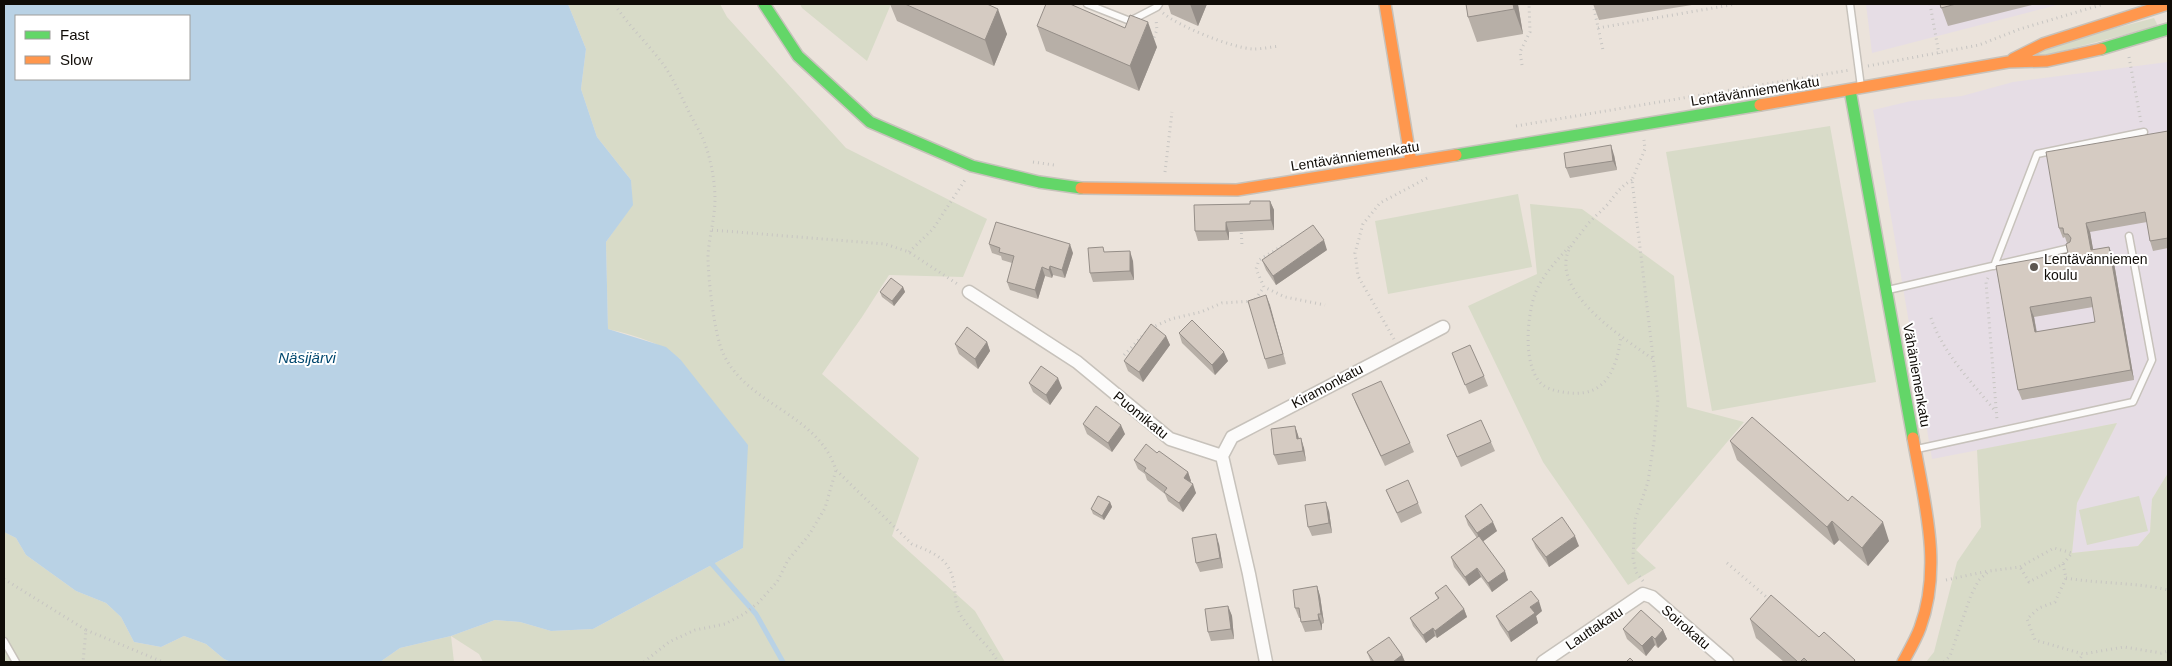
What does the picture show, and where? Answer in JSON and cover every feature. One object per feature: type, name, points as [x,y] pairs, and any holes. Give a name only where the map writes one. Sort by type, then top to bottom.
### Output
[{"type":"street","name":"Lentävänniemenkatu","points":[[764,4],[798,56],[870,122],[972,166],[1039,182],[1092,189],[1237,190],[1855,89],[2008,62],[2047,61],[2118,45],[2168,29]]},
{"type":"street","points":[[1385,4],[1411,162]]},
{"type":"street","name":"Lentävänniemenkatu","points":[[2008,62],[2043,44],[2168,4]]},
{"type":"street","name":"Vähäniemenkatu","points":[[1855,89],[1887,290],[1932,546],[1930,595],[1920,628],[1903,662]]},
{"type":"street","name":"Puomikatu","points":[[969,292],[1077,362],[1170,439],[1222,456]]},
{"type":"street","name":"Kiramonkatu","points":[[1222,456],[1232,437],[1443,327]]},
{"type":"street","points":[[1222,456],[1249,574],[1266,662]]},
{"type":"street","name":"Lauttakatu","points":[[1543,662],[1643,594]]},
{"type":"street","name":"Soirokatu","points":[[1643,594],[1652,597],[1727,662]]},
{"type":"lane","points":[[1086,4],[1130,21],[1158,6]]},
{"type":"lane","points":[[1850,4],[1859,68],[1855,89]]},
{"type":"lane","points":[[1994,266],[2037,154],[2144,132]]},
{"type":"lane","points":[[1915,450],[2133,402],[2152,360],[2129,236]]},
{"type":"lane","points":[[1887,290],[2070,248]]},
{"type":"lane","points":[[4,641],[16,662]]},
{"type":"path","points":[[616,4],[634,31],[663,64],[675,83],[705,143],[715,199],[708,256],[717,336],[722,352],[730,367],[753,390],[808,428],[832,457],[836,470],[912,544],[927,550],[946,562],[954,577],[956,601],[961,616],[990,647],[998,662]]},
{"type":"path","points":[[1522,65],[1520,52],[1530,32],[1529,4]]},
{"type":"path","points":[[1593,4],[1603,50]]},
{"type":"path","points":[[1598,28],[1736,4]]},
{"type":"path","points":[[1930,4],[1939,54]]},
{"type":"path","points":[[1513,127],[1979,46],[2020,29],[2104,4]]},
{"type":"path","points":[[1151,45],[1157,30],[1158,6]]},
{"type":"path","points":[[1158,6],[1171,20],[1222,42],[1252,49],[1280,46]]},
{"type":"path","points":[[2128,52],[2144,132]]},
{"type":"path","points":[[1640,104],[1645,149],[1632,180],[1658,399],[1648,482],[1635,520],[1633,541],[1633,558],[1636,572],[1645,585],[1643,594]]},
{"type":"path","points":[[1165,172],[1172,112]]},
{"type":"path","points":[[1026,160],[1054,166]]},
{"type":"path","points":[[1400,348],[1358,276],[1355,253],[1363,224],[1380,203],[1429,177],[1427,160]]},
{"type":"path","points":[[909,252],[933,229],[964,184],[972,166]]},
{"type":"path","points":[[1156,172],[1175,172]]},
{"type":"path","points":[[1621,336],[1614,370],[1605,383],[1595,388],[1582,392],[1560,392],[1544,386],[1537,378],[1528,345],[1531,312],[1536,293],[1555,261],[1569,248],[1591,219],[1608,204],[1620,186],[1632,180]]},
{"type":"path","points":[[1241,226],[1242,245]]},
{"type":"path","points":[[712,230],[885,244],[909,252],[969,292]]},
{"type":"path","points":[[1288,243],[1259,260],[1256,269],[1264,288],[1285,297],[1325,305]]},
{"type":"path","points":[[1569,248],[1566,272],[1572,288],[1606,326],[1653,360]]},
{"type":"path","points":[[1994,266],[1986,282],[1998,432]]},
{"type":"path","points":[[1124,355],[1148,329],[1162,322],[1201,312],[1222,303],[1254,301],[1264,288]]},
{"type":"path","points":[[1931,318],[1936,333],[1949,356],[1997,412]]},
{"type":"path","points":[[644,662],[669,642],[695,630],[725,624],[744,614],[758,603],[777,582],[788,560],[809,535],[817,522],[825,508],[836,470]]},
{"type":"path","points":[[1942,582],[1958,576],[2020,566],[2054,548],[2072,553],[2063,564],[2029,582],[2020,566]]},
{"type":"path","points":[[1727,563],[1771,601]]},
{"type":"path","points":[[2063,564],[2066,578],[2055,602],[2039,608],[2027,619],[2034,640],[2083,654],[2124,647],[2161,653],[2168,651]]},
{"type":"path","points":[[1944,662],[1950,656],[1971,595],[1979,580],[1989,571]]},
{"type":"path","points":[[2066,578],[2089,582],[2150,586],[2168,590]]},
{"type":"path","points":[[4,579],[86,630],[163,662]]},
{"type":"path","points":[[83,662],[86,630]]},
{"type":"path","points":[[2078,662],[2083,654]]},
{"type":"shaded area","points":[[1866,4],[2061,4],[1872,53]]},
{"type":"shaded area","name":"Lentävänniemen koulu","points":[[2168,62],[2168,473],[2152,499],[2150,532],[2138,546],[2072,553],[2077,503],[2117,423],[1932,459],[1873,110],[1911,101],[1962,96],[2013,82]]},
{"type":"green space","points":[[568,4],[720,4],[727,17],[846,148],[987,219],[963,277],[889,275],[822,374],[919,458],[892,536],[975,611],[1005,662],[483,662],[479,654],[451,636],[495,620],[520,622],[551,631],[593,629],[743,548],[680,359],[655,344],[608,329],[606,242],[632,205],[631,180],[597,137],[581,89],[586,49]]},
{"type":"green space","points":[[800,4],[891,4],[867,61],[802,8]]},
{"type":"green space","points":[[2154,18],[2158,26],[2039,57],[2037,53],[2093,34]]},
{"type":"green space","points":[[1830,126],[1876,382],[1712,411],[1666,152]]},
{"type":"green space","points":[[1518,194],[1532,267],[1388,294],[1375,221]]},
{"type":"green space","points":[[1530,204],[1582,209],[1674,276],[1687,407],[1744,422],[1636,550],[1656,568],[1628,585],[1543,462],[1468,306],[1537,274]]},
{"type":"green space","points":[[2117,423],[2077,503],[2072,553],[2138,546],[2150,532],[2152,499],[2168,473],[2168,662],[1926,662],[1934,652],[1957,562],[1981,527],[1977,450]]},
{"type":"green space","points":[[2139,496],[2148,531],[2087,545],[2079,510]]},
{"type":"green space","points":[[4,532],[16,538],[26,555],[76,591],[106,603],[121,617],[134,642],[161,647],[184,636],[206,644],[224,659],[231,662],[4,662]]},
{"type":"green space","points":[[451,636],[454,662],[380,662],[400,648]]},
{"type":"water","name":"Näsijärvi","points":[[4,4],[568,4],[586,49],[581,89],[597,137],[631,180],[633,205],[606,242],[608,329],[666,347],[680,359],[748,445],[743,548],[593,629],[551,631],[520,622],[495,620],[451,636],[400,648],[380,662],[231,662],[224,659],[206,644],[184,636],[161,647],[134,642],[121,617],[106,603],[76,591],[26,555],[16,538],[4,532]]},
{"type":"building","points":[[905,4],[987,4],[998,9],[985,40]]},
{"type":"building","points":[[1046,4],[1070,4],[1125,28],[1130,15],[1148,22],[1130,66],[1037,26]]},
{"type":"building","points":[[1466,4],[1513,4],[1514,9],[1468,17]]},
{"type":"building","points":[[1940,4],[1956,4],[1941,8]]},
{"type":"building","points":[[2168,131],[2168,238],[2150,241],[2145,212],[2086,223],[2091,250],[2109,247],[2131,370],[2018,390],[1996,266],[2068,253],[2066,244],[2070,242],[2071,238],[2068,234],[2064,234],[2063,228],[2059,228],[2046,152]],"holes":[[[2091,297],[2095,322],[2035,332],[2030,307]]]},
{"type":"building","points":[[1611,145],[1613,161],[1566,168],[1564,153]]},
{"type":"building","points":[[1250,201],[1270,201],[1271,220],[1226,222],[1226,231],[1195,231],[1194,205],[1250,204]]},
{"type":"building","points":[[996,222],[1070,244],[1062,270],[1050,266],[1049,270],[1042,267],[1035,290],[1007,282],[1014,256],[999,252],[1000,248],[989,244]]},
{"type":"building","points":[[1313,225],[1324,240],[1273,276],[1262,260]]},
{"type":"building","points":[[1103,247],[1104,252],[1130,251],[1130,271],[1090,273],[1088,248]]},
{"type":"building","points":[[891,278],[903,287],[892,301],[880,292]]},
{"type":"building","points":[[1266,295],[1283,354],[1265,359],[1248,301]]},
{"type":"building","points":[[1192,320],[1224,352],[1212,365],[1179,333]]},
{"type":"building","points":[[1151,324],[1166,336],[1139,372],[1124,361]]},
{"type":"building","points":[[967,327],[987,342],[975,359],[955,344]]},
{"type":"building","points":[[1470,345],[1484,376],[1465,385],[1452,353]]},
{"type":"building","points":[[1041,366],[1058,378],[1046,395],[1029,383]]},
{"type":"building","points":[[1381,381],[1410,443],[1381,456],[1352,394]]},
{"type":"building","points":[[1096,406],[1121,425],[1108,443],[1083,424]]},
{"type":"building","points":[[1752,417],[1848,501],[1852,496],[1883,522],[1862,548],[1832,521],[1827,527],[1730,441]]},
{"type":"building","points":[[1481,420],[1491,442],[1457,457],[1447,435]]},
{"type":"building","points":[[1295,426],[1297,439],[1301,438],[1303,451],[1274,455],[1271,429]]},
{"type":"building","points":[[1146,444],[1188,472],[1184,478],[1193,484],[1179,503],[1164,492],[1167,488],[1144,471],[1146,468],[1134,460]]},
{"type":"building","points":[[1408,480],[1418,503],[1397,513],[1386,490]]},
{"type":"building","points":[[1098,496],[1110,502],[1102,516],[1091,509]]},
{"type":"building","points":[[1326,502],[1329,523],[1308,527],[1305,505]]},
{"type":"building","points":[[1481,504],[1493,522],[1477,533],[1465,516]]},
{"type":"building","points":[[1562,517],[1575,536],[1546,557],[1532,539]]},
{"type":"building","points":[[1216,534],[1220,558],[1196,563],[1192,538]]},
{"type":"building","points":[[1479,536],[1505,571],[1488,583],[1477,568],[1465,577],[1451,557]]},
{"type":"building","points":[[1446,585],[1464,609],[1435,631],[1433,628],[1423,635],[1410,618],[1439,598],[1435,593]]},
{"type":"building","points":[[1317,586],[1321,614],[1318,614],[1319,620],[1301,622],[1299,608],[1295,608],[1293,590]]},
{"type":"building","points":[[1531,591],[1539,601],[1530,607],[1535,613],[1508,632],[1496,616]]},
{"type":"building","points":[[1771,595],[1819,637],[1824,632],[1855,660],[1853,662],[1808,662],[1804,658],[1798,662],[1750,619]]},
{"type":"building","points":[[1228,606],[1231,629],[1208,632],[1205,609]]},
{"type":"building","points":[[1641,610],[1663,630],[1655,639],[1652,636],[1642,646],[1623,629]]},
{"type":"building","points":[[1389,637],[1402,655],[1393,662],[1374,662],[1367,652]]},
{"type":"building","points":[[1630,658],[1634,662],[1626,662]]},
{"type":"waterway","points":[[712,564],[756,614],[783,662]]},
{"type":"traffic: fast","points":[[764,4],[798,56],[870,122],[972,166],[1039,182],[1081,188]]},
{"type":"traffic: fast","points":[[2101,49],[2168,29]]},
{"type":"traffic: fast","points":[[1850,90],[1913,438]]},
{"type":"traffic: fast","points":[[1456,155],[1760,105]]},
{"type":"traffic: slow","points":[[1385,4],[1411,162]]},
{"type":"traffic: slow","points":[[2013,59],[2043,44],[2168,4]]},
{"type":"traffic: slow","points":[[1760,105],[2008,62],[2047,61],[2101,49]]},
{"type":"traffic: slow","points":[[1081,188],[1237,190],[1456,155]]},
{"type":"traffic: slow","points":[[1903,662],[1920,628],[1927,605],[1930,581],[1929,533],[1913,438]]},
{"type":"place","name":"Lentävänniemen koulu","points":[[2034,267]]}]
